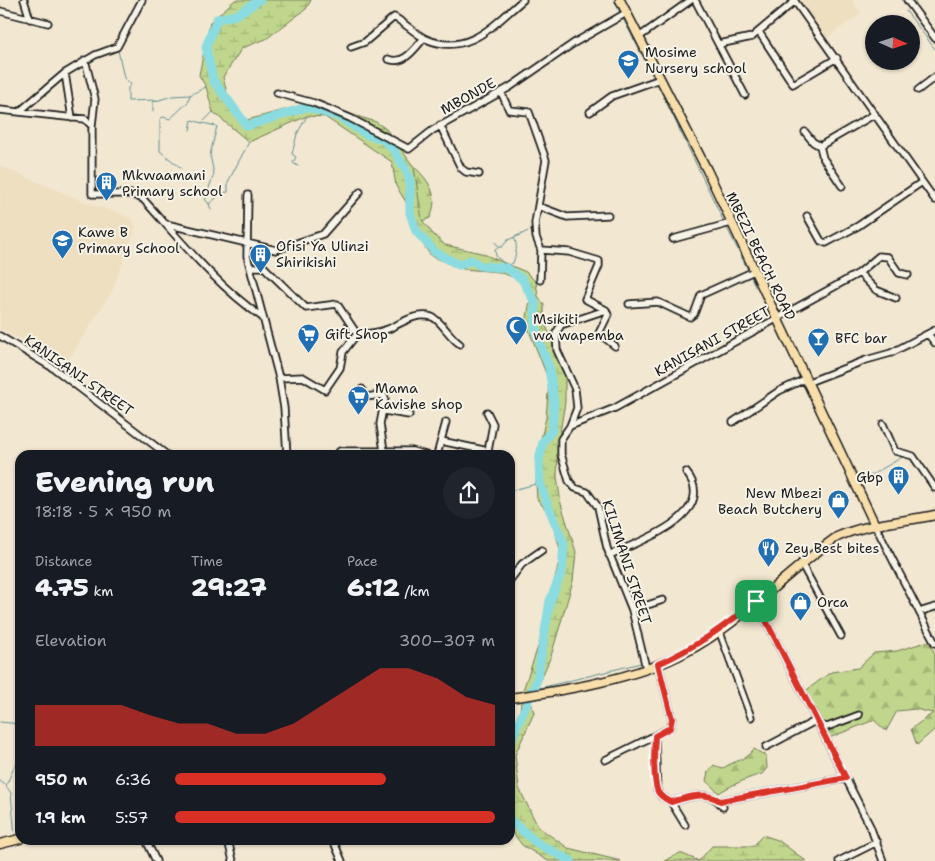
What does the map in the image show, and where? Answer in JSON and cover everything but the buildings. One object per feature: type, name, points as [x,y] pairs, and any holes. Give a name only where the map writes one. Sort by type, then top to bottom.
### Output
[{"type":"main road","name":"MBEZI BEACH ROAD","points":[[620,0],[778,318],[805,381],[875,525]]},
{"type":"main road","points":[[515,698],[589,685],[658,664],[686,652],[719,630],[836,537],[853,530],[875,525],[935,515]]},
{"type":"main road","points":[[0,844],[15,840]]},
{"type":"street","points":[[24,0],[30,19]]},
{"type":"street","points":[[19,112],[65,73],[86,60],[117,47],[142,0]]},
{"type":"street","points":[[351,47],[365,42],[394,17],[424,38],[438,43],[471,42],[523,0]]},
{"type":"street","points":[[638,37],[691,0]]},
{"type":"street","points":[[695,0],[745,95]]},
{"type":"street","points":[[719,44],[752,36],[759,32],[794,1],[837,58],[935,200]]},
{"type":"street","points":[[911,1],[935,38]]},
{"type":"street","points":[[0,11],[48,23]]},
{"type":"street","name":"MBONDE","points":[[277,94],[318,105],[350,118],[408,149],[440,125],[501,92],[574,43],[626,13]]},
{"type":"street","points":[[759,32],[793,84],[837,58]]},
{"type":"street","points":[[388,59],[393,61],[401,60],[411,53],[424,38]]},
{"type":"street","points":[[86,60],[95,100],[92,126],[92,194],[116,193],[138,196],[218,282],[262,317]]},
{"type":"street","points":[[65,73],[72,118]]},
{"type":"street","points":[[918,90],[935,77]]},
{"type":"street","points":[[590,112],[612,96],[660,79]]},
{"type":"street","points":[[501,92],[509,110],[529,112],[545,157],[546,166],[534,232],[541,250],[540,280]]},
{"type":"street","points":[[0,110],[85,119],[92,126]]},
{"type":"street","points":[[820,146],[874,114]]},
{"type":"street","points":[[440,125],[461,168],[466,172],[479,174]]},
{"type":"street","points":[[805,132],[813,142],[820,146],[823,158],[842,186]]},
{"type":"street","points":[[807,216],[821,241],[826,243],[858,226],[922,182]]},
{"type":"street","points":[[166,224],[247,241],[276,250],[323,234],[360,192]]},
{"type":"street","points":[[248,195],[247,241],[262,317],[279,378],[284,408],[287,450]]},
{"type":"street","points":[[538,206],[567,217],[608,215]]},
{"type":"street","points":[[673,239],[731,223]]},
{"type":"street","points":[[541,250],[569,252],[597,260],[599,266],[585,299],[606,310],[608,314],[599,333],[615,346]]},
{"type":"street","name":"KANISANI STREET","points":[[570,426],[615,408],[858,273],[879,256],[888,257],[899,273],[908,275]]},
{"type":"street","points":[[251,267],[264,267],[306,308],[337,304],[357,334]]},
{"type":"street","points":[[629,304],[658,302],[690,317],[694,314],[701,295],[754,271]]},
{"type":"street","points":[[858,273],[876,290],[896,298]]},
{"type":"street","name":"KILIMANI STREET","points":[[606,310],[561,325],[556,333],[557,350],[575,389],[576,408],[570,426],[561,439],[561,454],[565,472],[575,488],[587,492],[598,507],[609,555],[632,610],[646,668]]},
{"type":"street","points":[[279,378],[303,377],[325,390],[340,368],[343,352],[357,334],[378,332],[416,316],[432,317],[445,329],[448,336],[460,344]]},
{"type":"street","points":[[733,422],[779,391],[891,353],[935,330]]},
{"type":"street","points":[[928,334],[935,343]]},
{"type":"street","name":"KANISANI STREET","points":[[0,336],[56,370],[74,386],[161,450]]},
{"type":"street","points":[[362,389],[364,397],[383,395],[385,398],[380,424],[384,450]]},
{"type":"street","points":[[384,411],[409,415]]},
{"type":"street","points":[[487,412],[493,424],[488,450]]},
{"type":"street","points":[[438,450],[446,422]]},
{"type":"street","points":[[883,424],[895,451],[913,456],[935,488]]},
{"type":"street","points":[[441,441],[483,450]]},
{"type":"street","points":[[609,555],[679,522],[694,497],[693,480],[686,472]]},
{"type":"street","points":[[875,525],[935,643]]},
{"type":"street","points":[[515,573],[522,564],[542,550]]},
{"type":"street","points":[[801,563],[841,636]]},
{"type":"street","points":[[632,610],[663,600]]},
{"type":"street","points":[[756,601],[846,778],[877,842],[883,861]]},
{"type":"street","points":[[919,612],[935,607]]},
{"type":"street","points":[[719,630],[751,716]]},
{"type":"street","points":[[605,760],[670,728],[672,719],[658,664]]},
{"type":"street","points":[[766,747],[818,723],[827,727],[860,715]]},
{"type":"street","points":[[655,736],[657,790],[661,796],[671,802],[685,825]]},
{"type":"street","points":[[671,802],[698,795],[713,797],[722,804],[846,778]]},
{"type":"street","points":[[840,861],[877,842]]},
{"type":"street","points":[[148,845],[156,861]]},
{"type":"street","points":[[229,845],[233,861]]},
{"type":"street","points":[[335,845],[342,861]]},
{"type":"shaded area","points":[[796,0],[852,0],[861,13],[826,39]]},
{"type":"shaded area","name":"Kawe B Primary School","points":[[0,166],[90,204],[132,219],[136,227],[112,291],[67,362],[0,329]]},
{"type":"green space","points":[[235,0],[311,0],[306,9],[266,39],[242,48],[223,77],[229,101],[247,120],[299,106],[328,107],[376,122],[386,129],[414,167],[422,220],[433,234],[445,245],[481,253],[526,272],[536,282],[538,296],[544,305],[544,321],[565,370],[565,402],[558,445],[557,477],[561,504],[576,552],[573,581],[551,656],[531,702],[534,713],[515,755],[515,724],[519,716],[523,690],[539,644],[561,553],[551,516],[537,499],[537,455],[546,418],[549,381],[526,323],[530,300],[526,285],[518,279],[499,272],[463,269],[431,256],[416,234],[406,202],[396,186],[392,162],[325,117],[307,116],[249,142],[213,112],[206,87],[199,75],[210,22]]},
{"type":"green space","points":[[392,147],[417,170],[430,186],[434,206],[430,218],[416,223]]},
{"type":"green space","points":[[929,641],[935,654],[935,729],[917,745],[911,729],[933,713],[915,709],[897,711],[886,731],[874,720],[829,738],[800,695],[831,672],[858,668],[874,653],[897,651]]},
{"type":"green space","points":[[754,749],[766,756],[767,768],[762,774],[740,782],[719,793],[706,781],[708,772],[714,765],[722,769],[746,757]]},
{"type":"green space","points":[[515,755],[519,788],[538,827],[568,848],[621,861],[548,861],[522,845],[515,836]]},
{"type":"green space","points":[[762,835],[778,840],[806,861],[699,861],[712,846],[754,846]]},
{"type":"green space","points":[[680,853],[699,861],[665,861]]},
{"type":"waterway","points":[[260,0],[236,15],[217,19],[206,47],[213,80],[247,126],[307,107],[339,117],[367,135],[382,139],[393,149],[406,170],[410,182],[410,213],[416,231],[435,252],[459,265],[471,260],[481,266],[506,268],[522,279],[535,302],[536,333],[549,367],[554,402],[552,430],[543,442],[539,460],[540,483],[564,544],[562,571],[550,601],[537,680],[515,731]]},
{"type":"waterway","points":[[614,0],[620,13]]},
{"type":"waterway","points":[[913,4],[918,0]]},
{"type":"waterway","points":[[906,11],[935,49]]},
{"type":"waterway","points":[[623,19],[637,45]]},
{"type":"waterway","points":[[118,50],[124,78],[131,84],[128,88],[128,101],[157,100]]},
{"type":"waterway","points":[[639,50],[641,54]]},
{"type":"waterway","points":[[644,59],[654,78]]},
{"type":"waterway","points":[[658,85],[724,222]]},
{"type":"waterway","points":[[181,168],[160,151],[160,119],[163,117],[170,119],[188,102],[190,95],[206,87]]},
{"type":"waterway","points":[[153,111],[153,102],[172,96],[190,95]]},
{"type":"waterway","points":[[190,130],[192,120],[202,123],[213,112]]},
{"type":"waterway","points":[[298,166],[293,163],[296,157],[292,154],[297,134],[307,116]]},
{"type":"waterway","points":[[202,123],[217,126],[210,155],[214,174],[205,199],[209,204]]},
{"type":"waterway","points":[[211,209],[209,204],[222,193],[228,192],[228,182],[249,142]]},
{"type":"waterway","points":[[727,228],[748,270]]},
{"type":"waterway","points":[[508,265],[513,263],[515,257],[516,246],[514,238],[530,230],[533,235]]},
{"type":"waterway","points":[[499,247],[502,247],[508,240],[521,234]]},
{"type":"waterway","points":[[495,242],[499,247],[495,250],[496,256],[514,273]]},
{"type":"waterway","points":[[751,276],[755,287]]},
{"type":"waterway","points":[[858,483],[904,456]]},
{"type":"waterway","points":[[515,489],[540,483]]},
{"type":"waterway","points":[[532,690],[641,663]]},
{"type":"waterway","points":[[0,722],[15,724]]},
{"type":"waterway","points":[[15,766],[6,786],[11,793],[15,837]]},
{"type":"waterway","points":[[0,781],[5,785]]},
{"type":"waterway","points":[[515,824],[537,843],[571,861]]},
{"type":"waterway","points":[[0,840],[9,838]]},
{"type":"place","name":"Mosime Nursery school","points":[[629,79]]},
{"type":"place","name":"Mkwaamani Primary school","points":[[106,202]]},
{"type":"place","name":"Kawe B Primary School","points":[[62,259]]},
{"type":"place","name":"Ofisi Ya Ulinzi Shirikishi","points":[[260,273]]},
{"type":"place","name":"Msikiti wa wapemba","points":[[517,346]]},
{"type":"place","name":"Gift Shop","points":[[309,353]]},
{"type":"place","name":"BFC bar","points":[[819,357]]},
{"type":"place","name":"Mama Kavishe shop","points":[[359,415]]},
{"type":"place","name":"Gbp","points":[[899,496]]},
{"type":"place","name":"New Mbezi Beach Butchery","points":[[838,520]]},
{"type":"place","name":"Zey Best bites","points":[[769,567]]},
{"type":"place","name":"Orca","points":[[801,621]]},
{"type":"route","points":[[756,601],[784,652],[846,778],[720,801],[713,797],[698,795],[671,802],[661,796],[657,790],[656,782],[655,736],[670,728],[672,719],[658,664],[686,652],[711,636],[756,601]]}]
